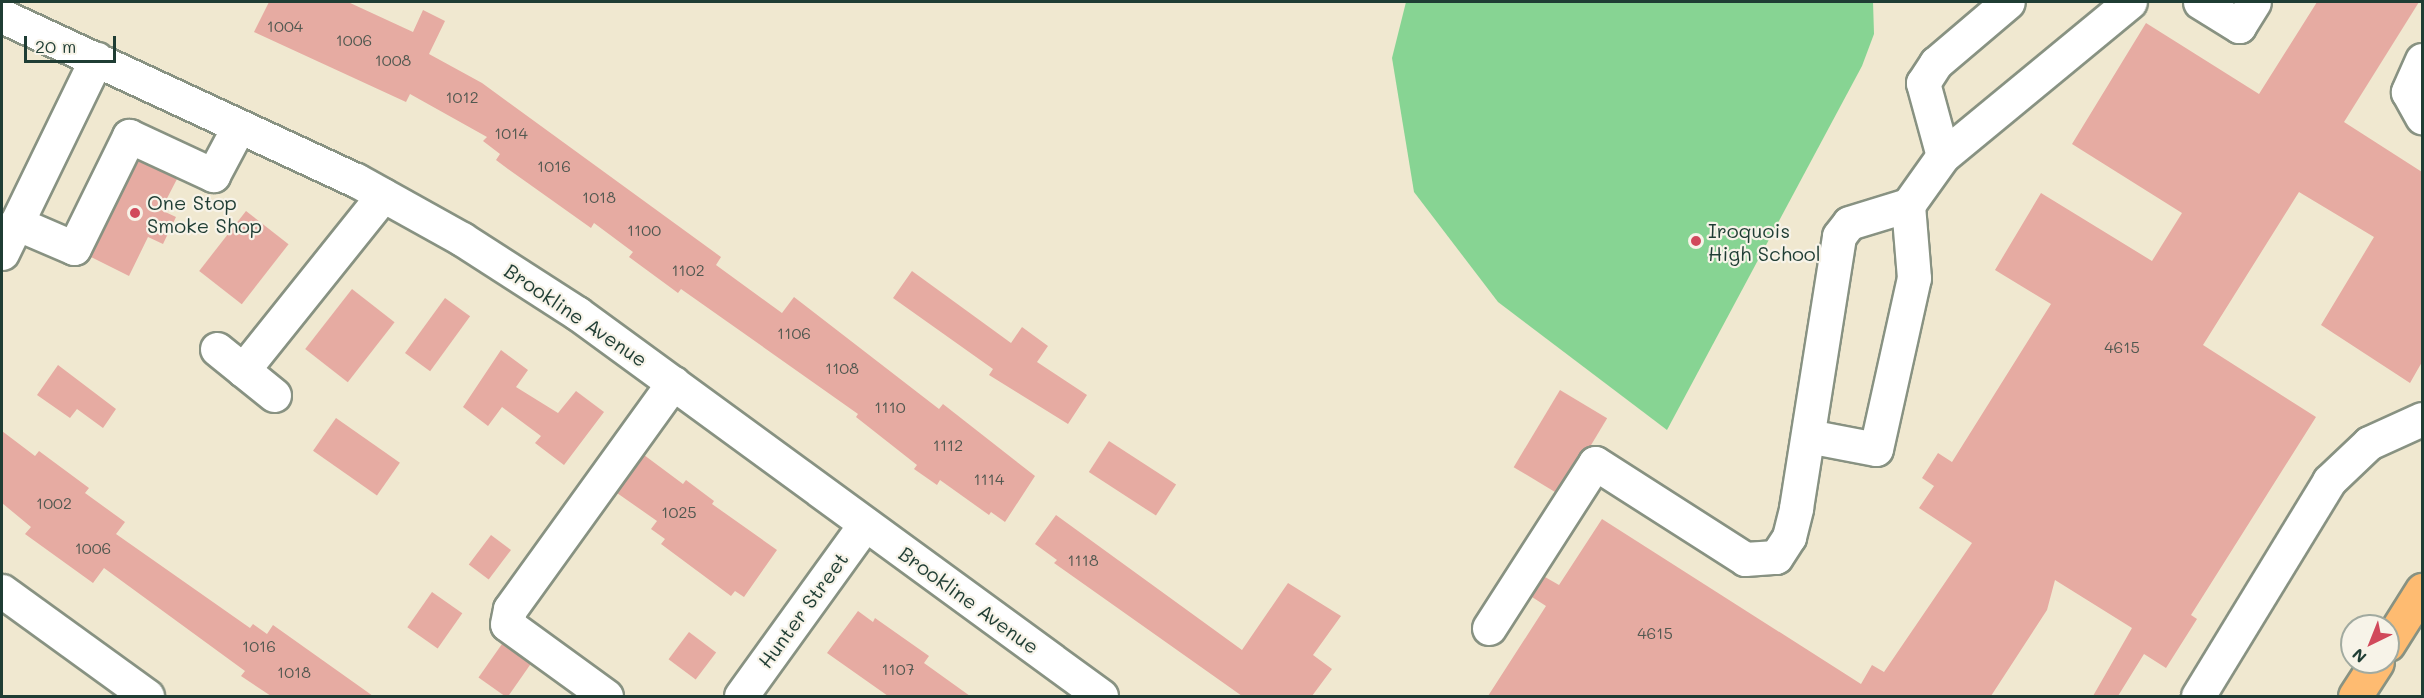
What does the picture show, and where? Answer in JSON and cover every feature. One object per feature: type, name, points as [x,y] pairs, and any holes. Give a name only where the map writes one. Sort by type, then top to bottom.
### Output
[{"type":"main road","points":[[2400,625],[2422,590]]},
{"type":"main road","points":[[2355,696],[2369,674]]},
{"type":"street","points":[[1943,156],[1923,83],[1936,63],[2008,2]]},
{"type":"street","points":[[1489,628],[1595,463],[1745,559],[1776,556],[1791,528],[1808,436],[1839,236],[1849,222],[1908,205],[1943,156],[2130,2]]},
{"type":"street","points":[[2200,2],[2239,26],[2254,2]]},
{"type":"street","name":"Brookline Avenue","points":[[2,16],[383,195],[462,239],[577,313],[1101,696]]},
{"type":"street","points":[[2,253],[96,59]]},
{"type":"street","points":[[2422,60],[2408,92],[2422,117]]},
{"type":"street","points":[[16,223],[74,248],[129,136],[213,175],[239,126]]},
{"type":"street","points":[[243,370],[383,195]]},
{"type":"street","points":[[1808,436],[1876,449],[1914,278],[1908,205]]},
{"type":"street","points":[[217,349],[274,394]]},
{"type":"street","points":[[606,696],[507,624],[510,609],[674,383]]},
{"type":"street","points":[[2198,696],[2329,481],[2369,443],[2422,419]]},
{"type":"street","name":"Hunter Street","points":[[741,696],[865,524]]},
{"type":"street","points":[[2,591],[147,696]]},
{"type":"green space","points":[[1406,2],[1873,2],[1874,34],[1862,66],[1667,430],[1498,302],[1414,192],[1392,58]]},
{"type":"building","points":[[269,2],[348,2],[413,32],[423,10],[445,21],[429,54],[482,83],[721,257],[716,265],[782,313],[794,297],[939,409],[943,404],[1035,476],[1005,522],[991,512],[989,515],[940,480],[937,485],[914,469],[917,465],[856,417],[858,414],[681,289],[678,293],[629,257],[633,252],[594,223],[591,228],[508,169],[496,160],[500,154],[483,141],[487,137],[410,94],[406,102],[254,32]]},
{"type":"building","points":[[2317,2],[2419,2],[2344,122],[2422,172],[2422,362],[2410,383],[2321,325],[2374,237],[2299,192],[2203,345],[2316,417],[2191,615],[2197,619],[2166,668],[2144,654],[2118,696],[2093,696],[2132,628],[2055,580],[2047,610],[1991,696],[1488,696],[1546,606],[1532,597],[1540,583],[1545,577],[1559,585],[1602,519],[1861,684],[1872,665],[1884,672],[1972,543],[1919,508],[1934,486],[1922,478],[1938,453],[1952,462],[2051,304],[1995,270],[2041,193],[2152,261],[2182,213],[2072,144],[2146,23],[2259,94]]},
{"type":"building","name":"One Stop Smoke Shop","points":[[138,161],[177,179],[161,210],[176,217],[163,244],[148,237],[129,276],[91,257]]},
{"type":"building","points":[[246,211],[289,244],[242,304],[199,271]]},
{"type":"building","points":[[912,271],[1011,343],[1022,327],[1048,346],[1037,362],[1087,395],[1068,424],[989,375],[993,369],[893,298]]},
{"type":"building","points":[[352,289],[395,322],[348,382],[305,349]]},
{"type":"building","points":[[445,298],[470,316],[430,371],[405,353]]},
{"type":"building","points":[[501,350],[528,370],[516,387],[558,413],[576,391],[604,412],[564,465],[535,443],[541,436],[502,407],[488,426],[463,407]]},
{"type":"building","points":[[58,365],[116,409],[103,428],[77,409],[70,418],[37,395]]},
{"type":"building","points":[[1560,390],[1607,418],[1561,495],[1514,467]]},
{"type":"building","points":[[336,418],[400,463],[377,496],[313,451]]},
{"type":"building","points":[[2,431],[35,456],[39,451],[89,488],[85,493],[125,522],[116,534],[250,628],[253,624],[267,634],[273,625],[373,696],[271,696],[241,676],[245,671],[104,568],[93,583],[25,534],[31,527],[2,503]]},
{"type":"building","points":[[1109,441],[1176,485],[1156,516],[1089,472]]},
{"type":"building","points":[[644,455],[683,484],[686,480],[714,501],[712,504],[777,550],[744,597],[735,591],[731,596],[661,544],[665,539],[651,529],[657,521],[617,493]]},
{"type":"building","points":[[1056,515],[1242,650],[1288,583],[1341,616],[1313,655],[1332,669],[1312,696],[1242,696],[1054,563],[1057,560],[1035,544]]},
{"type":"building","points":[[491,535],[511,550],[489,580],[469,565]]},
{"type":"building","points":[[432,592],[462,613],[438,648],[407,627]]},
{"type":"building","points":[[858,611],[873,622],[875,618],[929,656],[924,663],[970,696],[888,696],[827,653]]},
{"type":"building","points":[[689,632],[716,652],[696,680],[669,659]]},
{"type":"building","points":[[502,644],[531,664],[508,696],[505,696],[478,678]]},
{"type":"place","name":"One Stop Smoke Shop","points":[[135,213]]},
{"type":"place","name":"Iroquois High School","points":[[1696,241]]}]
